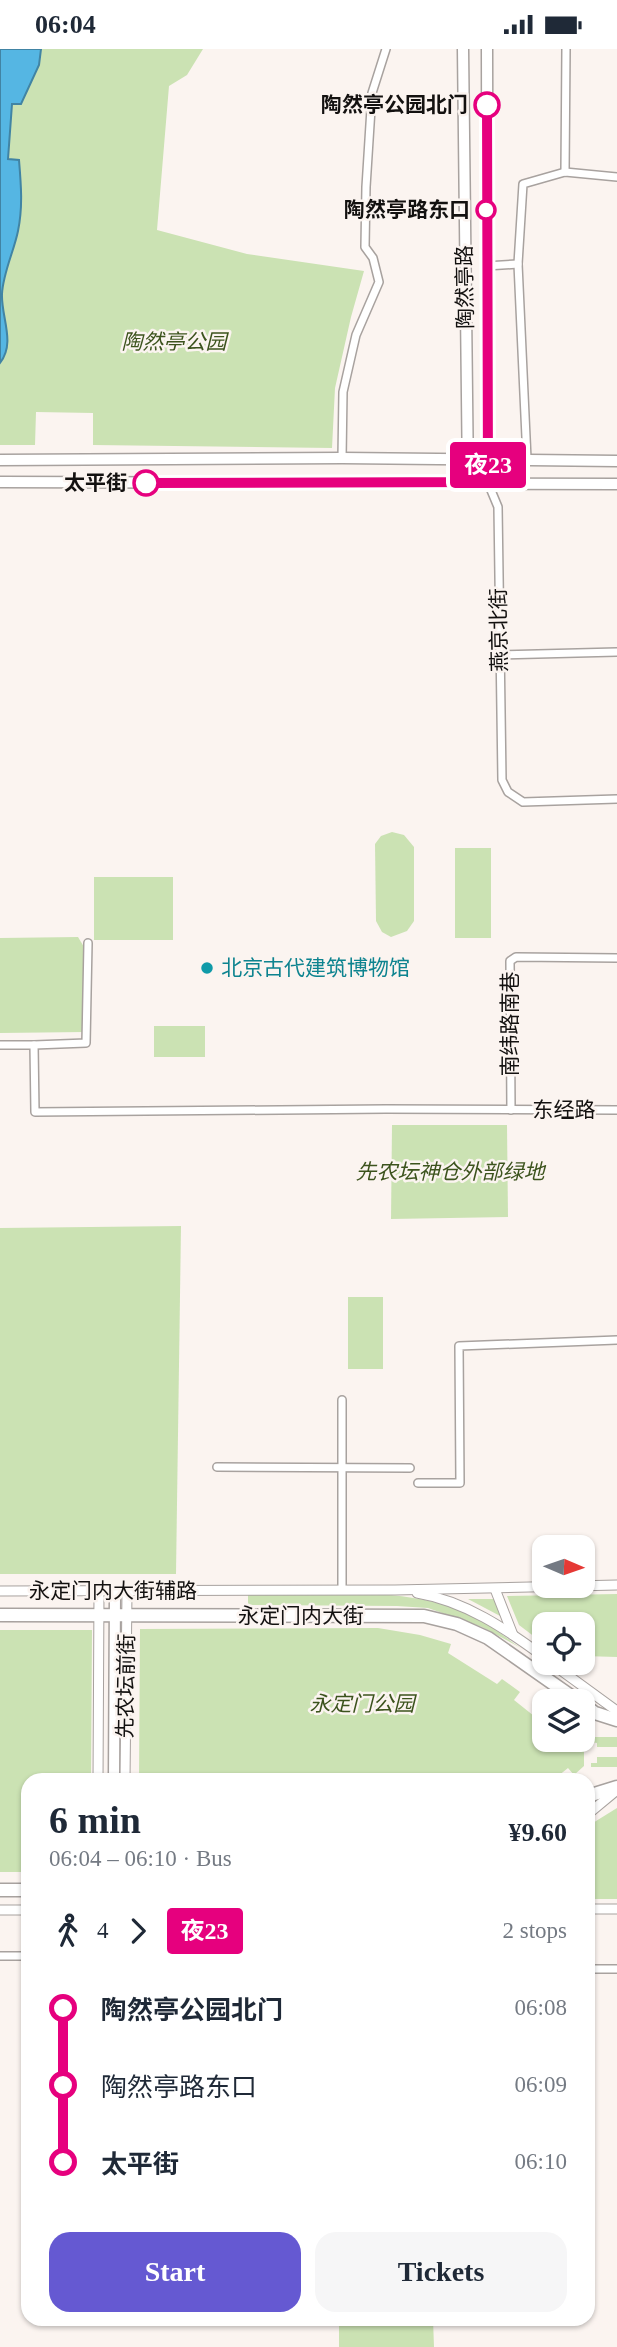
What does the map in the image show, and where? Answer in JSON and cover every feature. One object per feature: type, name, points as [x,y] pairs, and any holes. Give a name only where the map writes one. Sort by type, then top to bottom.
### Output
[{"type":"main road","name":"陶然亭路","points":[[463,49],[468,482]]},
{"type":"main road","name":"陶然亭路","points":[[487,49],[488,482]]},
{"type":"main road","points":[[0,460],[342,458],[617,461]]},
{"type":"main road","points":[[0,482],[617,484]]},
{"type":"main road","name":"先农坛前街","points":[[107,1592],[112,1615],[114,1773]]},
{"type":"main road","name":"永定门内大街","points":[[0,1615],[424,1616],[457,1624],[488,1637],[561,1689]]},
{"type":"main road","name":"先农坛前街","points":[[107,1773],[112,1615]]},
{"type":"main road","points":[[595,1713],[617,1720]]},
{"type":"main road","points":[[595,1794],[617,1788]]},
{"type":"main road","points":[[0,1890],[21,1890]]},
{"type":"street","points":[[342,458],[343,393],[356,335],[379,282],[373,258],[365,247],[366,187],[372,93],[386,49]]},
{"type":"street","points":[[565,171],[566,49]]},
{"type":"street","points":[[527,459],[518,264],[523,184],[565,171],[617,177]]},
{"type":"street","points":[[486,266],[518,264]]},
{"type":"street","name":"燕京北街","points":[[488,482],[498,507],[502,780],[508,792],[523,802],[617,799]]},
{"type":"street","points":[[499,655],[617,652]]},
{"type":"street","points":[[0,1045],[86,1043],[88,943]]},
{"type":"street","name":"南纬路南巷","points":[[511,1110],[510,961],[516,957],[617,958]]},
{"type":"street","name":"东经路","points":[[34,1045],[35,1112],[617,1110]]},
{"type":"street","points":[[418,1483],[460,1483],[459,1346],[617,1340]]},
{"type":"street","points":[[342,1400],[342,1589]]},
{"type":"street","points":[[217,1467],[410,1468]]},
{"type":"street","points":[[395,1590],[617,1585]]},
{"type":"street","points":[[495,1588],[513,1635]]},
{"type":"street","points":[[395,1590],[432,1596],[459,1605],[532,1648]]},
{"type":"street","name":"永定门内大街辅路","points":[[0,1591],[395,1590]]},
{"type":"street","name":"先农坛前街","points":[[99,1773],[112,1615],[127,1591]]},
{"type":"street","name":"先农坛前街","points":[[107,1592],[112,1615],[124,1773]]},
{"type":"street","points":[[568,1675],[617,1711]]},
{"type":"street","points":[[595,1808],[617,1788]]},
{"type":"street","points":[[595,1909],[617,1909]]},
{"type":"street","points":[[0,1910],[21,1910]]},
{"type":"street","points":[[0,1956],[21,1956]]},
{"type":"street","points":[[595,1969],[617,1969]]},
{"type":"green space","name":"陶然亭公园","points":[[0,49],[203,49],[187,75],[169,86],[157,230],[247,254],[364,271],[335,388],[332,448],[93,445],[93,413],[36,412],[35,445],[0,445]]},
{"type":"green space","points":[[392,832],[404,835],[414,847],[414,921],[407,931],[391,937],[382,932],[376,921],[375,844],[381,836]]},
{"type":"green space","points":[[455,848],[491,848],[491,938],[455,938]]},
{"type":"green space","points":[[94,877],[173,877],[173,940],[94,940]]},
{"type":"green space","points":[[78,937],[84,947],[85,1032],[0,1033],[0,938]]},
{"type":"green space","points":[[154,1026],[205,1026],[205,1057],[154,1057]]},
{"type":"green space","name":"先农坛神仓外部绿地","points":[[392,1125],[507,1125],[508,1217],[391,1219]]},
{"type":"green space","points":[[181,1226],[176,1574],[0,1574],[0,1228]]},
{"type":"green space","points":[[348,1297],[383,1297],[383,1369],[348,1369]]},
{"type":"green space","points":[[368,1593],[428,1601],[481,1620],[521,1648],[482,1627],[428,1608],[248,1605],[248,1594]]},
{"type":"green space","points":[[595,1594],[617,1594],[617,1657],[595,1656],[595,1612],[532,1612],[532,1635],[519,1625],[507,1596],[595,1598]]},
{"type":"green space","points":[[468,1599],[494,1599],[502,1617]]},
{"type":"green space","name":"永定门公园","points":[[378,1628],[420,1635],[451,1644],[448,1653],[497,1684],[502,1679],[520,1692],[514,1700],[532,1714],[532,1752],[584,1752],[584,1766],[576,1773],[568,1768],[562,1773],[139,1773],[140,1629]]},
{"type":"green space","points":[[0,1630],[92,1630],[91,1773],[21,1773],[21,1872],[0,1872]]},
{"type":"green space","points":[[595,1737],[617,1737],[617,1747],[597,1747]]},
{"type":"green space","points":[[597,1757],[617,1757],[617,1767],[591,1767],[591,1763],[597,1763]]},
{"type":"green space","points":[[617,1808],[617,1899],[595,1899],[595,1822]]},
{"type":"green space","points":[[339,2326],[433,2326],[434,2347],[339,2347]]},
{"type":"water","points":[[0,49],[41,49],[39,65],[21,104],[12,104],[8,159],[19,160],[21,204],[20,222],[3,286],[2,303],[7,347],[0,363]]},
{"type":"bus line","name":"夜23","points":[[146,483],[488,482],[487,105]]},
{"type":"place","name":"陶然亭公园北门","points":[[487,105]]},
{"type":"place","name":"陶然亭路东口","points":[[486,210]]},
{"type":"place","name":"太平街","points":[[146,483]]},
{"type":"place","name":"北京古代建筑博物馆","points":[[207,968]]}]
